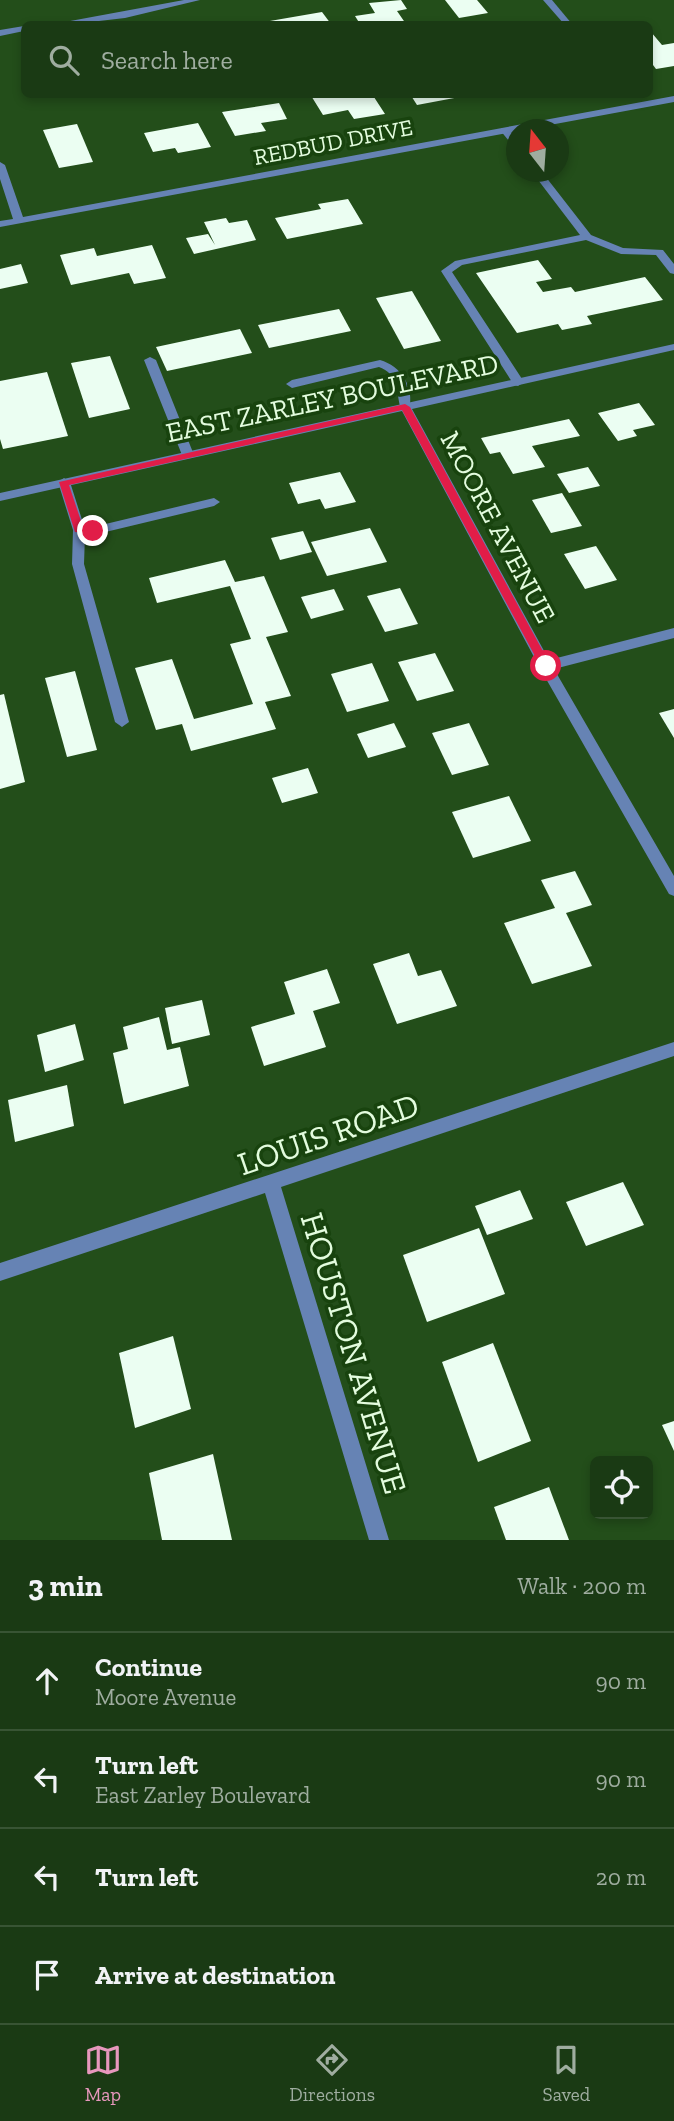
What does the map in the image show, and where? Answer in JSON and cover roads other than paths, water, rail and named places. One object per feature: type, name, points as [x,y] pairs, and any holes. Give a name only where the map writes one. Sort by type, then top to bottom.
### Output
[{"type":"street","points":[[80,21],[125,15],[195,0]]},
{"type":"street","points":[[547,0],[565,21]]},
{"type":"street","points":[[0,33],[21,30]]},
{"type":"street","points":[[631,98],[636,105]]},
{"type":"street","name":"REDBUD DRIVE","points":[[0,224],[674,99]]},
{"type":"street","points":[[0,165],[19,220]]},
{"type":"street","points":[[545,182],[587,237],[621,251],[659,252],[674,271]]},
{"type":"street","points":[[517,382],[446,271],[459,263],[587,237]]},
{"type":"street","name":"EAST ZARLEY BOULEVARD","points":[[0,497],[674,347]]},
{"type":"street","points":[[150,360],[188,455]]},
{"type":"street","name":"MOORE AVENUE","points":[[292,384],[380,363],[391,367],[402,385],[405,407],[546,666],[674,890]]},
{"type":"street","points":[[64,482],[79,530],[78,564],[122,722]]},
{"type":"street","points":[[79,530],[93,531],[214,502]]},
{"type":"street","points":[[546,666],[674,633]]},
{"type":"street","name":"LOUIS ROAD","points":[[0,1272],[674,1048]]},
{"type":"street","name":"HOUSTON AVENUE","points":[[271,1184],[379,1540]]}]
